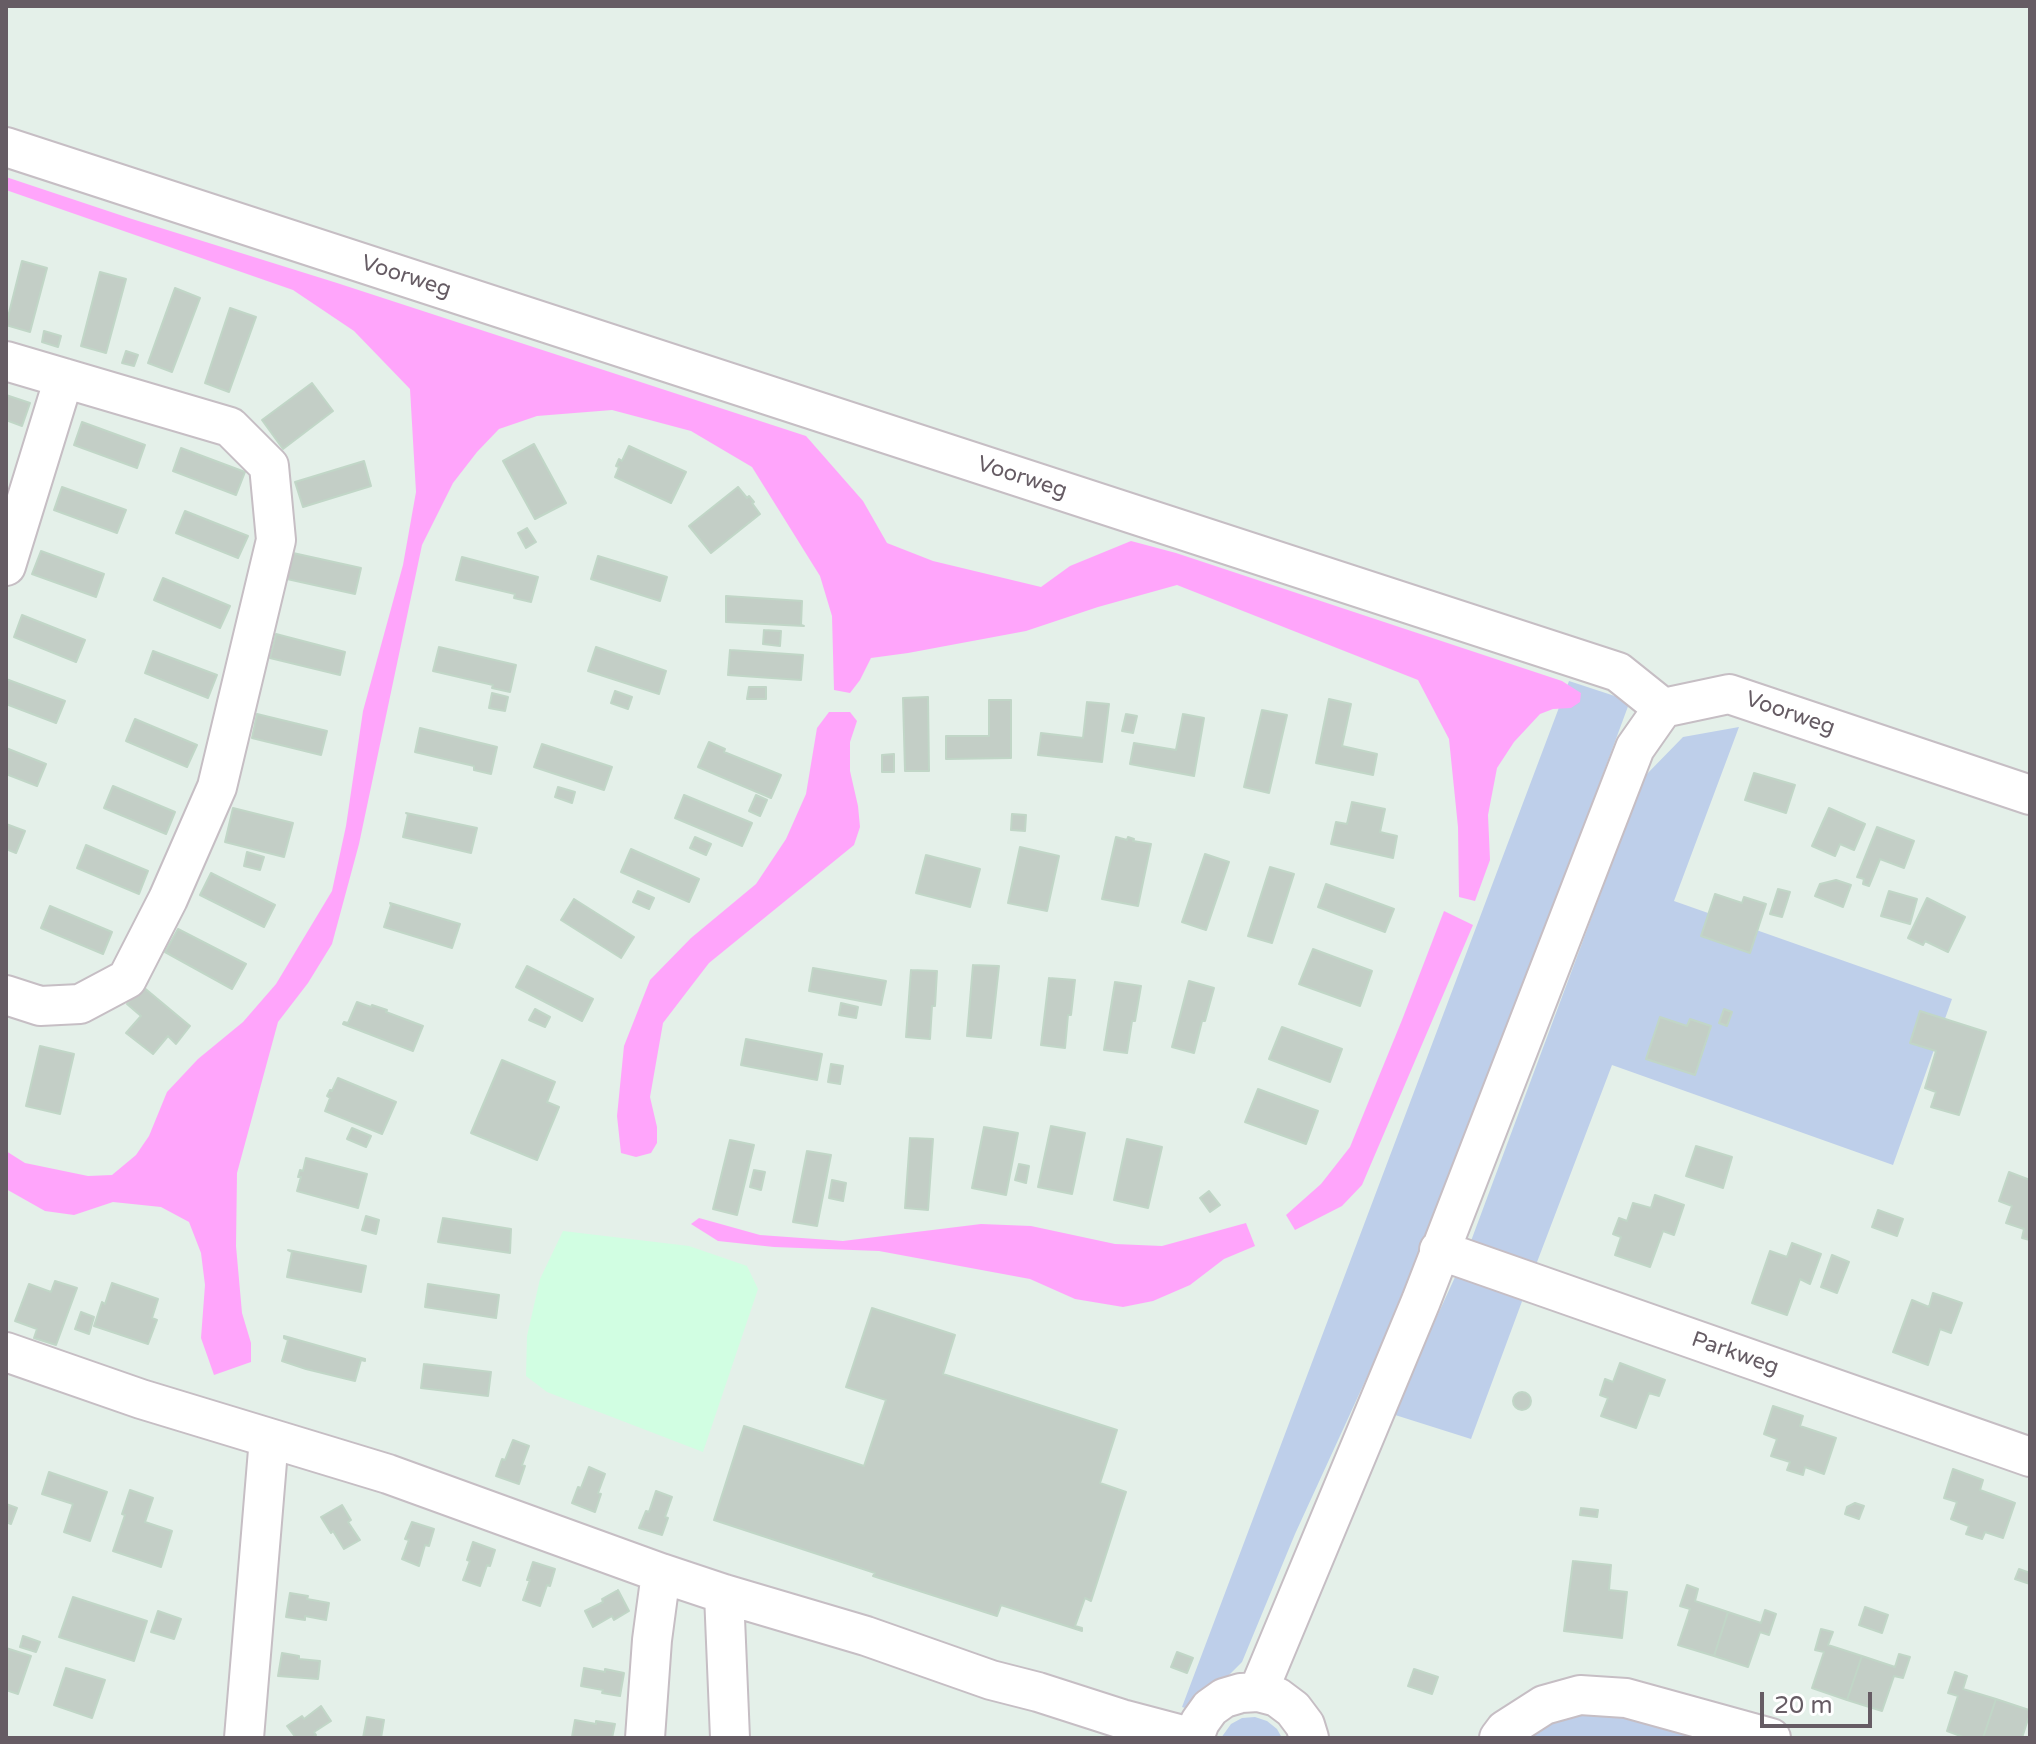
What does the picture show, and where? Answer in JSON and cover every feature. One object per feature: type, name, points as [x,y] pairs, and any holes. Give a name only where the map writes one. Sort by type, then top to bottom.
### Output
[{"type":"street","name":"Voorweg","points":[[6,147],[1618,672],[1663,708],[1729,694],[2030,795]]},
{"type":"street","points":[[6,361],[230,427],[269,466],[276,540],[217,787],[168,899],[127,979],[80,1004],[40,1006],[6,995]]},
{"type":"street","points":[[6,566],[64,378]]},
{"type":"street","points":[[1258,1692],[1421,1301],[1635,748],[1663,708]]},
{"type":"street","name":"Parkweg","points":[[1439,1250],[2030,1457]]},
{"type":"street","points":[[6,1352],[141,1399],[388,1474],[724,1594],[866,1636],[991,1680],[1122,1719],[1194,1738],[1210,1708],[1224,1698],[1258,1692],[1277,1697],[1293,1709],[1305,1725],[1309,1738]]},
{"type":"street","points":[[244,1738],[269,1438]]},
{"type":"street","points":[[645,1738],[652,1640],[661,1573]]},
{"type":"street","points":[[724,1594],[730,1738]]},
{"type":"street","points":[[1499,1738],[1505,1730],[1544,1705],[1580,1695],[1626,1698],[1771,1738]]},
{"type":"shaded area","points":[[6,177],[806,436],[863,501],[887,543],[933,561],[1041,587],[1070,566],[1131,541],[1176,553],[1562,681],[1581,693],[1580,702],[1571,708],[1553,709],[1540,714],[1514,742],[1497,768],[1488,815],[1490,860],[1475,901],[1459,897],[1458,827],[1449,739],[1418,680],[1177,585],[1026,631],[871,658],[850,693],[834,690],[832,616],[820,576],[752,467],[691,431],[612,410],[537,416],[499,429],[453,483],[422,545],[359,844],[332,944],[308,983],[278,1022],[237,1173],[236,1246],[242,1313],[251,1343],[251,1362],[214,1375],[201,1338],[205,1285],[201,1253],[189,1222],[161,1207],[113,1202],[74,1215],[45,1211],[6,1189],[6,1151],[25,1163],[88,1176],[112,1175],[136,1155],[149,1136],[167,1092],[198,1059],[243,1022],[276,984],[332,891],[346,826],[363,711],[403,565],[416,492],[410,389],[354,331],[293,290],[6,190]]},
{"type":"shaded area","points":[[1569,681],[1630,701],[1433,1233],[1295,1534],[1242,1662],[1188,1709],[1182,1707]]},
{"type":"shaded area","points":[[829,712],[850,712],[857,721],[850,742],[850,771],[860,827],[854,845],[709,963],[663,1023],[650,1097],[657,1127],[657,1143],[651,1153],[636,1157],[621,1153],[617,1116],[624,1046],[650,980],[691,938],[756,884],[786,839],[806,794],[817,728]]},
{"type":"shaded area","points":[[1739,727],[1674,901],[1952,999],[1893,1165],[1612,1065],[1534,1270],[1468,1249],[1644,777],[1683,737]]},
{"type":"shaded area","points":[[1444,911],[1473,925],[1362,1185],[1342,1206],[1295,1230],[1286,1215],[1321,1184],[1350,1147]]},
{"type":"shaded area","points":[[699,1218],[760,1235],[843,1241],[981,1224],[1031,1226],[1115,1244],[1162,1246],[1246,1223],[1255,1246],[1224,1259],[1190,1285],[1153,1301],[1123,1307],[1075,1299],[1030,1279],[879,1251],[774,1247],[718,1241],[691,1224]]},
{"type":"shaded area","points":[[1456,1275],[1524,1296],[1471,1439],[1392,1414]]},
{"type":"shaded area","points":[[1592,1708],[1720,1738],[1515,1738],[1523,1727]]},
{"type":"shaded area","points":[[1255,1717],[1267,1721],[1282,1738],[1221,1738],[1231,1724],[1242,1718]]},
{"type":"sand","points":[[563,1231],[689,1246],[747,1266],[758,1289],[703,1452],[547,1392],[526,1376],[527,1336],[540,1279]]},
{"type":"building","points":[[22,261],[47,268],[30,332],[6,325]]},
{"type":"building","points":[[100,272],[126,279],[106,353],[81,346]]},
{"type":"building","points":[[175,288],[200,298],[172,372],[148,363]]},
{"type":"building","points":[[230,308],[256,317],[229,392],[205,383]]},
{"type":"building","points":[[44,331],[61,336],[58,347],[42,342]]},
{"type":"building","points":[[126,351],[138,355],[134,366],[122,363]]},
{"type":"building","points":[[312,383],[333,411],[283,449],[262,420]]},
{"type":"building","points":[[6,395],[30,403],[22,426],[6,420]]},
{"type":"building","points":[[82,422],[145,445],[137,468],[74,445]]},
{"type":"building","points":[[534,444],[566,503],[535,519],[503,461]]},
{"type":"building","points":[[629,446],[686,472],[671,503],[615,477],[619,459],[622,461]]},
{"type":"building","points":[[181,448],[245,472],[236,495],[173,471]]},
{"type":"building","points":[[364,461],[371,486],[303,507],[295,482]]},
{"type":"building","points":[[62,487],[126,510],[117,533],[54,510]]},
{"type":"building","points":[[738,487],[754,502],[760,514],[711,553],[689,526]]},
{"type":"building","points":[[185,511],[248,536],[238,558],[176,533]]},
{"type":"building","points":[[527,528],[536,542],[526,548],[518,533]]},
{"type":"building","points":[[41,551],[104,574],[96,597],[32,574]]},
{"type":"building","points":[[293,553],[361,568],[355,594],[287,579]]},
{"type":"building","points":[[598,556],[667,577],[660,601],[591,579]]},
{"type":"building","points":[[462,557],[538,577],[531,602],[514,598],[515,594],[456,580]]},
{"type":"building","points":[[163,578],[230,606],[220,628],[154,600]]},
{"type":"building","points":[[726,596],[802,601],[801,625],[804,626],[726,622]]},
{"type":"building","points":[[22,615],[85,640],[76,662],[14,637]]},
{"type":"building","points":[[764,630],[781,631],[780,646],[763,644]]},
{"type":"building","points":[[276,634],[345,652],[340,675],[270,658]]},
{"type":"building","points":[[439,647],[516,665],[510,692],[433,671]]},
{"type":"building","points":[[596,647],[666,671],[659,694],[588,671]]},
{"type":"building","points":[[730,650],[803,655],[801,680],[728,675]]},
{"type":"building","points":[[153,651],[217,675],[208,698],[145,673]]},
{"type":"building","points":[[6,679],[65,701],[56,723],[6,704]]},
{"type":"building","points":[[749,687],[766,687],[766,699],[747,699]]},
{"type":"building","points":[[615,691],[632,697],[628,709],[611,703]]},
{"type":"building","points":[[492,693],[508,697],[505,711],[489,708]]},
{"type":"building","points":[[928,697],[929,771],[905,771],[903,698]]},
{"type":"building","points":[[1329,699],[1351,704],[1342,746],[1377,754],[1373,775],[1316,763]]},
{"type":"building","points":[[989,700],[1011,700],[1011,758],[946,759],[946,736],[989,736]]},
{"type":"building","points":[[1087,702],[1109,704],[1102,762],[1038,755],[1041,733],[1083,738]]},
{"type":"building","points":[[1262,710],[1287,715],[1269,793],[1244,787]]},
{"type":"building","points":[[257,714],[327,731],[321,755],[252,738]]},
{"type":"building","points":[[1126,714],[1137,716],[1133,733],[1122,731]]},
{"type":"building","points":[[1183,714],[1204,718],[1194,776],[1130,764],[1134,743],[1176,750]]},
{"type":"building","points":[[135,719],[197,745],[187,767],[126,741]]},
{"type":"building","points":[[420,728],[497,747],[491,774],[474,770],[474,766],[415,752]]},
{"type":"building","points":[[709,742],[725,749],[724,752],[781,775],[771,798],[698,767]]},
{"type":"building","points":[[542,744],[612,767],[604,790],[534,767]]},
{"type":"building","points":[[6,748],[46,764],[37,786],[6,774]]},
{"type":"building","points":[[894,754],[894,772],[882,772],[882,755]]},
{"type":"building","points":[[1754,773],[1795,785],[1786,813],[1745,800]]},
{"type":"building","points":[[113,786],[175,812],[166,834],[104,808]]},
{"type":"building","points":[[558,787],[575,792],[572,803],[555,797]]},
{"type":"building","points":[[684,795],[752,823],[742,846],[675,818]]},
{"type":"building","points":[[756,795],[767,800],[760,816],[749,811]]},
{"type":"building","points":[[1352,802],[1385,809],[1380,832],[1397,836],[1393,858],[1331,844],[1336,822],[1347,824]]},
{"type":"building","points":[[233,808],[293,823],[284,857],[225,842]]},
{"type":"building","points":[[1829,808],[1865,824],[1854,850],[1840,844],[1835,856],[1812,846]]},
{"type":"building","points":[[406,813],[477,828],[471,853],[403,837]]},
{"type":"building","points":[[1012,814],[1026,815],[1025,831],[1011,830]]},
{"type":"building","points":[[6,824],[25,831],[16,853],[6,849]]},
{"type":"building","points":[[1877,827],[1914,841],[1904,868],[1880,859],[1869,886],[1863,884],[1864,879],[1857,877]]},
{"type":"building","points":[[695,837],[711,844],[706,855],[690,848]]},
{"type":"building","points":[[1116,837],[1151,844],[1138,906],[1102,899]]},
{"type":"building","points":[[86,845],[148,871],[139,894],[77,868]]},
{"type":"building","points":[[1020,847],[1059,856],[1047,911],[1008,903]]},
{"type":"building","points":[[631,849],[699,879],[689,902],[621,872]]},
{"type":"building","points":[[247,852],[264,857],[260,870],[244,866]]},
{"type":"building","points":[[1205,854],[1229,862],[1206,930],[1182,922]]},
{"type":"building","points":[[926,855],[980,869],[970,907],[916,893]]},
{"type":"building","points":[[1270,867],[1294,874],[1272,943],[1248,936]]},
{"type":"building","points":[[211,873],[275,905],[264,927],[200,895]]},
{"type":"building","points":[[1836,880],[1851,885],[1843,907],[1815,896],[1820,884]]},
{"type":"building","points":[[1326,884],[1394,909],[1385,932],[1318,907]]},
{"type":"building","points":[[1778,889],[1790,892],[1782,917],[1770,914]]},
{"type":"building","points":[[638,891],[654,898],[649,909],[633,902]]},
{"type":"building","points":[[1889,891],[1917,899],[1910,924],[1881,916]]},
{"type":"building","points":[[1715,894],[1742,903],[1744,897],[1766,904],[1750,953],[1701,936]]},
{"type":"building","points":[[1927,898],[1965,917],[1948,952],[1925,941],[1923,945],[1908,938]]},
{"type":"building","points":[[574,899],[634,937],[621,958],[561,920]]},
{"type":"building","points":[[390,903],[460,924],[452,948],[384,927]]},
{"type":"building","points":[[50,906],[112,932],[103,954],[41,928]]},
{"type":"building","points":[[178,929],[246,964],[232,989],[165,952]]},
{"type":"building","points":[[1313,949],[1372,971],[1360,1006],[1299,984]]},
{"type":"building","points":[[973,965],[999,966],[991,1038],[967,1036]]},
{"type":"building","points":[[527,966],[593,999],[582,1021],[516,987]]},
{"type":"building","points":[[813,968],[886,981],[881,1005],[809,991]]},
{"type":"building","points":[[911,970],[937,971],[930,1039],[906,1037]]},
{"type":"building","points":[[1049,978],[1075,980],[1065,1048],[1041,1045]]},
{"type":"building","points":[[1189,981],[1214,988],[1194,1053],[1172,1047]]},
{"type":"building","points":[[1115,982],[1141,986],[1127,1053],[1104,1050]]},
{"type":"building","points":[[142,986],[190,1026],[176,1044],[168,1036],[153,1054],[126,1033],[141,1016],[127,1004]]},
{"type":"building","points":[[357,1002],[387,1010],[423,1026],[413,1051],[343,1024],[348,1023]]},
{"type":"building","points":[[841,1003],[858,1007],[856,1018],[839,1015]]},
{"type":"building","points":[[535,1009],[550,1017],[545,1027],[529,1020]]},
{"type":"building","points":[[1724,1009],[1732,1012],[1727,1026],[1719,1023]]},
{"type":"building","points":[[1920,1011],[1986,1032],[1959,1115],[1931,1107],[1936,1092],[1925,1088],[1936,1051],[1910,1043]]},
{"type":"building","points":[[1660,1017],[1687,1026],[1690,1019],[1711,1026],[1695,1075],[1646,1059]]},
{"type":"building","points":[[1282,1027],[1342,1049],[1330,1082],[1269,1059]]},
{"type":"building","points":[[746,1039],[822,1054],[817,1080],[741,1065]]},
{"type":"building","points":[[40,1046],[74,1054],[60,1114],[26,1106]]},
{"type":"building","points":[[502,1060],[555,1082],[547,1102],[559,1107],[537,1160],[471,1133]]},
{"type":"building","points":[[831,1064],[843,1066],[840,1084],[828,1082]]},
{"type":"building","points":[[338,1078],[396,1102],[382,1134],[325,1111],[330,1098],[327,1096]]},
{"type":"building","points":[[1258,1089],[1318,1111],[1306,1144],[1245,1122]]},
{"type":"building","points":[[1051,1126],[1085,1133],[1072,1194],[1038,1187]]},
{"type":"building","points":[[984,1127],[1018,1133],[1006,1195],[972,1188]]},
{"type":"building","points":[[352,1128],[371,1136],[366,1147],[347,1139]]},
{"type":"building","points":[[910,1138],[933,1139],[928,1210],[905,1208]]},
{"type":"building","points":[[1127,1139],[1162,1147],[1148,1208],[1114,1200]]},
{"type":"building","points":[[730,1140],[754,1145],[737,1215],[713,1209]]},
{"type":"building","points":[[1696,1146],[1732,1157],[1723,1188],[1686,1176]]},
{"type":"building","points":[[807,1151],[831,1155],[817,1226],[793,1222]]},
{"type":"building","points":[[306,1158],[367,1174],[358,1208],[297,1191],[301,1177],[298,1177]]},
{"type":"building","points":[[1019,1164],[1029,1166],[1026,1183],[1015,1180]]},
{"type":"building","points":[[754,1170],[765,1172],[761,1190],[750,1187]]},
{"type":"building","points":[[2009,1172],[2030,1180],[2030,1240],[2022,1238],[2024,1229],[2006,1223],[2012,1206],[1999,1201]]},
{"type":"building","points":[[832,1180],[846,1183],[843,1201],[829,1198]]},
{"type":"building","points":[[1209,1191],[1220,1205],[1210,1212],[1200,1198]]},
{"type":"building","points":[[1655,1195],[1684,1205],[1674,1235],[1663,1231],[1650,1267],[1615,1255],[1621,1237],[1613,1234],[1619,1218],[1627,1221],[1633,1203],[1651,1208]]},
{"type":"building","points":[[1878,1210],[1903,1219],[1897,1236],[1872,1227]]},
{"type":"building","points":[[366,1216],[379,1220],[376,1234],[362,1230]]},
{"type":"building","points":[[443,1218],[511,1229],[510,1253],[438,1242]]},
{"type":"building","points":[[1792,1243],[1821,1254],[1810,1284],[1800,1279],[1787,1315],[1752,1303],[1770,1251],[1787,1257]]},
{"type":"building","points":[[288,1250],[366,1266],[361,1292],[287,1277],[292,1252]]},
{"type":"building","points":[[1832,1255],[1849,1262],[1837,1293],[1821,1287]]},
{"type":"building","points":[[55,1281],[77,1288],[56,1345],[34,1338],[37,1329],[15,1321],[29,1284],[51,1292]]},
{"type":"building","points":[[112,1283],[158,1299],[152,1318],[157,1320],[148,1344],[94,1326]]},
{"type":"building","points":[[428,1284],[499,1295],[496,1318],[425,1307]]},
{"type":"building","points":[[1933,1293],[1962,1303],[1951,1333],[1940,1329],[1928,1365],[1893,1352],[1912,1300],[1929,1307]]},
{"type":"building","points":[[872,1308],[955,1335],[943,1374],[1117,1430],[1100,1483],[1126,1492],[1091,1601],[1085,1598],[1075,1626],[1082,1628],[1082,1631],[1001,1605],[997,1616],[714,1520],[744,1426],[864,1466],[886,1400],[846,1387]]},
{"type":"building","points":[[81,1312],[94,1317],[89,1334],[75,1329]]},
{"type":"building","points":[[284,1336],[365,1361],[361,1360],[355,1381],[306,1369],[282,1361],[288,1340]]},
{"type":"building","points":[[1620,1363],[1665,1380],[1659,1396],[1649,1393],[1636,1428],[1601,1416],[1608,1398],[1600,1395],[1605,1379],[1613,1382]]},
{"type":"building","points":[[424,1364],[491,1372],[488,1396],[421,1388]]},
{"type":"building","points":[[1522,1392],[1531,1401],[1522,1410],[1513,1401]]},
{"type":"building","points":[[1773,1406],[1803,1416],[1800,1426],[1836,1438],[1824,1474],[1805,1467],[1803,1475],[1787,1470],[1790,1462],[1771,1456],[1777,1439],[1764,1434]]},
{"type":"building","points":[[513,1440],[529,1446],[519,1484],[496,1476]]},
{"type":"building","points":[[589,1467],[605,1474],[595,1512],[572,1503]]},
{"type":"building","points":[[1953,1469],[1983,1480],[1980,1490],[2015,1503],[2003,1538],[1985,1532],[1982,1539],[1966,1534],[1969,1526],[1951,1519],[1957,1502],[1944,1498]]},
{"type":"building","points":[[49,1472],[107,1492],[90,1541],[64,1532],[73,1504],[42,1494]]},
{"type":"building","points":[[130,1490],[153,1498],[145,1522],[172,1531],[161,1567],[113,1551]]},
{"type":"building","points":[[656,1491],[672,1497],[662,1535],[639,1528],[646,1511],[649,1512]]},
{"type":"building","points":[[1855,1503],[1864,1506],[1859,1519],[1845,1514],[1847,1507]]},
{"type":"building","points":[[6,1504],[17,1508],[11,1524],[6,1522]]},
{"type":"building","points":[[342,1505],[351,1520],[348,1522],[360,1540],[344,1549],[321,1517]]},
{"type":"building","points":[[1581,1508],[1598,1510],[1597,1517],[1580,1515]]},
{"type":"building","points":[[412,1522],[434,1529],[419,1566],[402,1559]]},
{"type":"building","points":[[473,1542],[495,1550],[480,1586],[463,1580]]},
{"type":"building","points":[[1573,1561],[1611,1565],[1609,1590],[1627,1592],[1622,1638],[1564,1631]]},
{"type":"building","points":[[533,1562],[555,1569],[540,1606],[523,1600]]},
{"type":"building","points":[[2019,1569],[2030,1573],[2030,1584],[2015,1579]]},
{"type":"building","points":[[1687,1585],[1698,1589],[1695,1601],[1728,1612],[1714,1656],[1678,1645],[1690,1609],[1680,1606]]},
{"type":"building","points":[[618,1590],[629,1611],[593,1627],[585,1611]]},
{"type":"building","points":[[290,1593],[329,1603],[326,1620],[305,1616],[305,1620],[286,1617]]},
{"type":"building","points":[[73,1597],[147,1621],[134,1661],[59,1637]]},
{"type":"building","points":[[1865,1607],[1888,1615],[1882,1633],[1859,1625]]},
{"type":"building","points":[[1765,1610],[1776,1614],[1769,1635],[1760,1632],[1748,1667],[1714,1656],[1728,1612],[1761,1623]]},
{"type":"building","points":[[158,1611],[181,1619],[174,1639],[151,1632]]},
{"type":"building","points":[[1821,1629],[1833,1632],[1828,1645],[1862,1656],[1847,1700],[1812,1688],[1824,1652],[1815,1650]]},
{"type":"building","points":[[23,1636],[40,1642],[36,1652],[20,1647]]},
{"type":"building","points":[[6,1648],[31,1656],[18,1694],[6,1690]]},
{"type":"building","points":[[1177,1652],[1193,1658],[1187,1673],[1171,1667]]},
{"type":"building","points":[[282,1653],[320,1661],[318,1679],[278,1676]]},
{"type":"building","points":[[1899,1654],[1910,1657],[1903,1678],[1894,1676],[1882,1711],[1847,1700],[1862,1656],[1895,1667]]},
{"type":"building","points":[[66,1668],[105,1680],[92,1718],[54,1705]]},
{"type":"building","points":[[584,1668],[624,1673],[620,1696],[581,1686]]},
{"type":"building","points":[[1414,1669],[1438,1677],[1432,1694],[1408,1686]]},
{"type":"building","points":[[1955,1672],[1967,1676],[1963,1689],[1996,1699],[1983,1738],[1966,1738],[1947,1731],[1958,1696],[1948,1693]]},
{"type":"building","points":[[1996,1699],[2029,1710],[2030,1706],[2030,1720],[2022,1738],[1983,1738]]},
{"type":"building","points":[[321,1706],[331,1721],[314,1732],[316,1735],[312,1738],[296,1738],[287,1726],[302,1716],[304,1719]]},
{"type":"building","points":[[367,1717],[384,1720],[381,1738],[363,1738]]},
{"type":"building","points":[[575,1720],[615,1724],[612,1738],[572,1737]]}]
